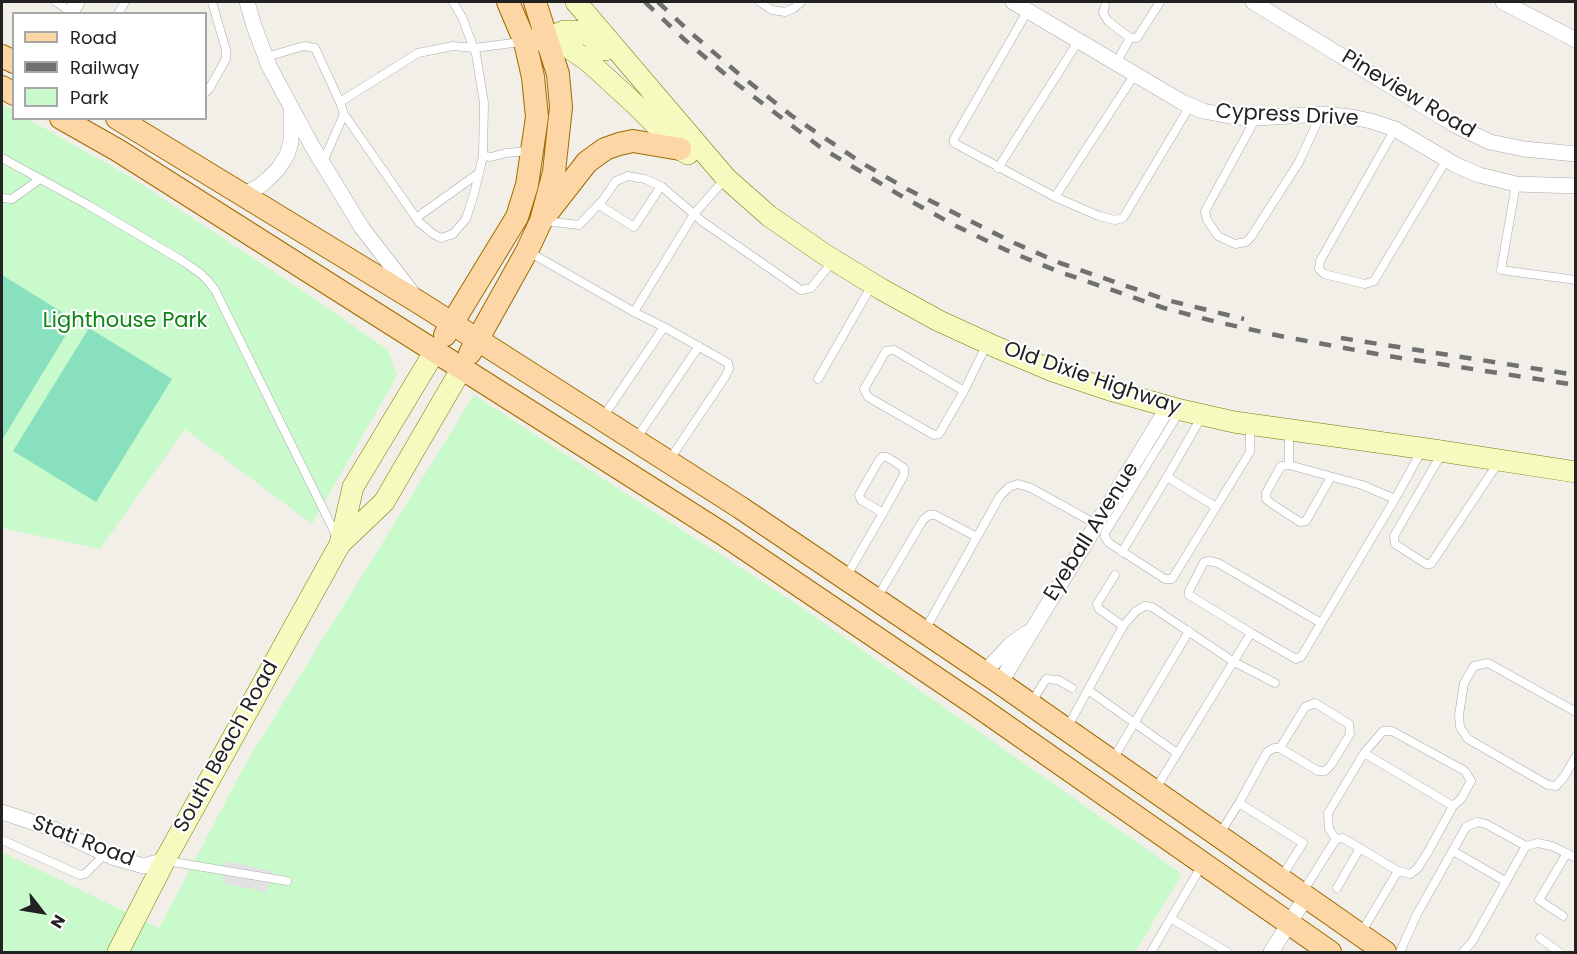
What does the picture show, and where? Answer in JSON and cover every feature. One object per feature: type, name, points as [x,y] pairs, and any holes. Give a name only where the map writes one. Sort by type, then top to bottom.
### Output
[{"type":"main road","points":[[435,351],[517,217],[527,185],[537,117],[533,77],[525,42],[508,2]]},
{"type":"main road","points":[[462,368],[527,251],[541,221],[554,172],[561,107],[558,74],[535,2]]},
{"type":"main road","points":[[64,120],[119,152],[723,534],[937,678],[1330,952]]},
{"type":"main road","points":[[120,120],[453,323],[753,516],[1066,729],[1385,952]]},
{"type":"main road","points":[[541,221],[587,162],[605,149],[633,141],[680,149]]},
{"type":"main road","points":[[937,678],[972,686],[992,678]]},
{"type":"main road","points":[[979,707],[994,704],[1037,709]]},
{"type":"street","points":[[247,2],[266,57],[322,163],[362,228],[420,303]]},
{"type":"street","name":"Old Dixie Highway","points":[[576,2],[726,178],[769,216],[873,284],[939,321],[987,344],[1063,374],[1175,409],[1250,424],[1575,472]]},
{"type":"street","name":"Pineview Road","points":[[1253,2],[1473,134],[1490,142],[1575,154]]},
{"type":"street","points":[[1503,2],[1575,39]]},
{"type":"street","name":"Cypress Drive","points":[[1020,4],[1191,106],[1213,114],[1257,118],[1321,114],[1346,116],[1395,129],[1479,175],[1516,184],[1575,186]]},
{"type":"street","points":[[525,42],[548,38],[564,31],[589,35],[649,94],[669,110]]},
{"type":"street","name":"Old Dixie Highway","points":[[548,38],[570,48],[588,61],[630,98],[680,149],[726,178]]},
{"type":"street","points":[[242,195],[268,179],[287,155],[291,142],[291,108]]},
{"type":"street","name":"South Beach Road","points":[[118,952],[165,860],[340,544],[353,487],[435,351]]},
{"type":"street","name":"South Beach Road","points":[[340,544],[384,502],[462,368]]},
{"type":"street","name":"Eyeball Avenue","points":[[992,678],[1032,630],[1152,435],[1175,409]]},
{"type":"street","name":"Stati Road","points":[[2,813],[54,829],[105,854],[144,866],[165,860]]},
{"type":"street","points":[[1271,952],[1304,896]]},
{"type":"lane","points":[[56,2],[73,10]]},
{"type":"lane","points":[[207,91],[226,59],[226,50],[212,2]]},
{"type":"lane","points":[[266,57],[304,45],[315,48],[344,114],[416,218],[433,234],[441,238],[453,234],[466,219],[483,156],[484,103],[476,54],[462,16],[453,2]]},
{"type":"lane","points":[[760,2],[772,10],[785,12],[801,2]]},
{"type":"lane","points":[[1103,3],[1103,13],[1108,21],[1130,38],[1137,38],[1160,2]]},
{"type":"lane","points":[[1020,4],[954,143],[1055,197],[1099,216],[1115,220],[1123,218],[1191,106]]},
{"type":"lane","points":[[1116,63],[1130,38]]},
{"type":"lane","points":[[998,168],[1078,40]]},
{"type":"lane","points":[[340,102],[418,53],[453,46],[474,48],[525,42]]},
{"type":"lane","points":[[1055,197],[1135,74]]},
{"type":"lane","points":[[322,163],[344,114]]},
{"type":"lane","points":[[1257,118],[1205,211],[1207,220],[1218,236],[1235,244],[1246,242],[1251,237],[1299,162],[1321,114]]},
{"type":"lane","points":[[1395,129],[1320,261],[1319,269],[1324,274],[1365,284],[1374,281],[1447,159]]},
{"type":"lane","points":[[483,156],[533,151]]},
{"type":"lane","points":[[2,158],[181,260],[208,281],[340,544]]},
{"type":"lane","points":[[416,218],[479,173]]},
{"type":"lane","points":[[541,221],[579,225],[599,205],[616,182],[628,176],[645,179],[661,186],[703,222],[801,290],[811,288],[834,260]]},
{"type":"lane","points":[[634,312],[694,214],[726,178]]},
{"type":"lane","points":[[2,198],[12,199],[40,179]]},
{"type":"lane","points":[[1516,184],[1501,270],[1575,280]]},
{"type":"lane","points":[[599,205],[634,227],[661,186]]},
{"type":"lane","points":[[527,251],[728,363],[729,369],[725,377],[668,461]]},
{"type":"lane","points":[[818,379],[873,284]]},
{"type":"lane","points":[[602,419],[664,327]]},
{"type":"lane","points":[[964,391],[894,350],[886,351],[864,389],[868,397],[934,435],[939,434],[964,391],[987,344]]},
{"type":"lane","points":[[635,440],[699,346]]},
{"type":"lane","points":[[1175,409],[1105,533],[1109,543],[1165,579],[1172,579],[1251,452],[1250,424]]},
{"type":"lane","points":[[1122,552],[1203,415]]},
{"type":"lane","points":[[1288,465],[1289,430]]},
{"type":"lane","points":[[1433,450],[1394,536],[1395,544],[1425,564],[1431,564],[1499,460]]},
{"type":"lane","points":[[1321,623],[1209,561],[1204,562],[1189,591],[1189,595],[1251,633],[1296,659],[1301,657],[1395,499],[1433,450]]},
{"type":"lane","points":[[845,578],[904,475],[904,468],[882,456],[859,495],[861,500],[882,513]]},
{"type":"lane","points":[[1331,477],[1306,521],[1300,522],[1266,499],[1266,493],[1281,466],[1288,465],[1362,485],[1395,499]]},
{"type":"lane","points":[[1167,477],[1216,507]]},
{"type":"lane","points":[[924,632],[1000,496],[1009,487],[1018,484],[1031,488],[1096,524]]},
{"type":"lane","points":[[876,599],[923,520],[929,515],[935,515],[977,537]]},
{"type":"lane","points":[[1115,575],[1098,604],[1099,609],[1123,626]]},
{"type":"lane","points":[[1066,729],[1123,626],[1136,611],[1145,606],[1152,607],[1234,662],[1275,682]]},
{"type":"lane","points":[[1112,761],[1189,631]]},
{"type":"lane","points":[[1154,791],[1251,633]]},
{"type":"lane","points":[[1575,712],[1488,663],[1474,666],[1464,683],[1459,715],[1460,727],[1468,739],[1548,785],[1556,786],[1564,777],[1575,756]]},
{"type":"lane","points":[[1037,709],[1046,679],[1058,680],[1072,688]]},
{"type":"lane","points":[[1088,690],[1178,753]]},
{"type":"lane","points":[[1218,836],[1267,752],[1280,748],[1318,771],[1324,771],[1331,765],[1350,734],[1349,724],[1315,704],[1305,707],[1280,748]]},
{"type":"lane","points":[[1383,731],[1392,731],[1465,771],[1471,782],[1461,799],[1453,806],[1417,869],[1410,874],[1398,871],[1343,838],[1336,839],[1329,829],[1328,813],[1364,753],[1383,731]]},
{"type":"lane","points":[[1364,753],[1453,806]]},
{"type":"lane","points":[[1239,803],[1303,843],[1281,880]]},
{"type":"lane","points":[[1400,952],[1417,914],[1466,827],[1477,822],[1486,824],[1526,846],[1538,843],[1552,846],[1575,858]]},
{"type":"lane","points":[[1304,896],[1336,839]]},
{"type":"lane","points":[[2,840],[80,875],[85,874],[105,854]]},
{"type":"lane","points":[[1463,952],[1472,942],[1526,846]]},
{"type":"lane","points":[[1337,888],[1360,848]]},
{"type":"lane","points":[[1453,851],[1505,881]]},
{"type":"lane","points":[[1563,916],[1539,900],[1567,853]]},
{"type":"lane","points":[[165,860],[287,881]]},
{"type":"lane","points":[[1151,952],[1203,864]]},
{"type":"lane","points":[[1360,935],[1398,871]]},
{"type":"lane","points":[[1172,919],[1227,952]]},
{"type":"lane","points":[[1540,938],[1559,952]]},
{"type":"green space","name":"Lighthouse Park","points":[[2,104],[12,109],[12,120],[30,120],[127,175],[388,350],[397,376],[312,524],[185,429],[100,549],[2,528]]},
{"type":"green space","points":[[2,275],[75,320],[2,440]]},
{"type":"green space","points":[[89,328],[172,379],[96,502],[13,451]]},
{"type":"green space","points":[[474,395],[798,605],[1182,874],[1135,952],[2,952],[2,852],[159,928],[246,763]]},
{"type":"shaded area","points":[[226,861],[272,871],[267,892],[222,883]]},
{"type":"railway","points":[[645,2],[733,81],[820,147],[956,226],[1057,271],[1164,308],[1285,337],[1388,356],[1576,385]]},
{"type":"railway","points":[[658,2],[739,74],[792,116],[862,163],[907,189],[1010,241],[1060,263],[1167,300],[1244,319]]},
{"type":"railway","points":[[1341,338],[1576,375]]}]
